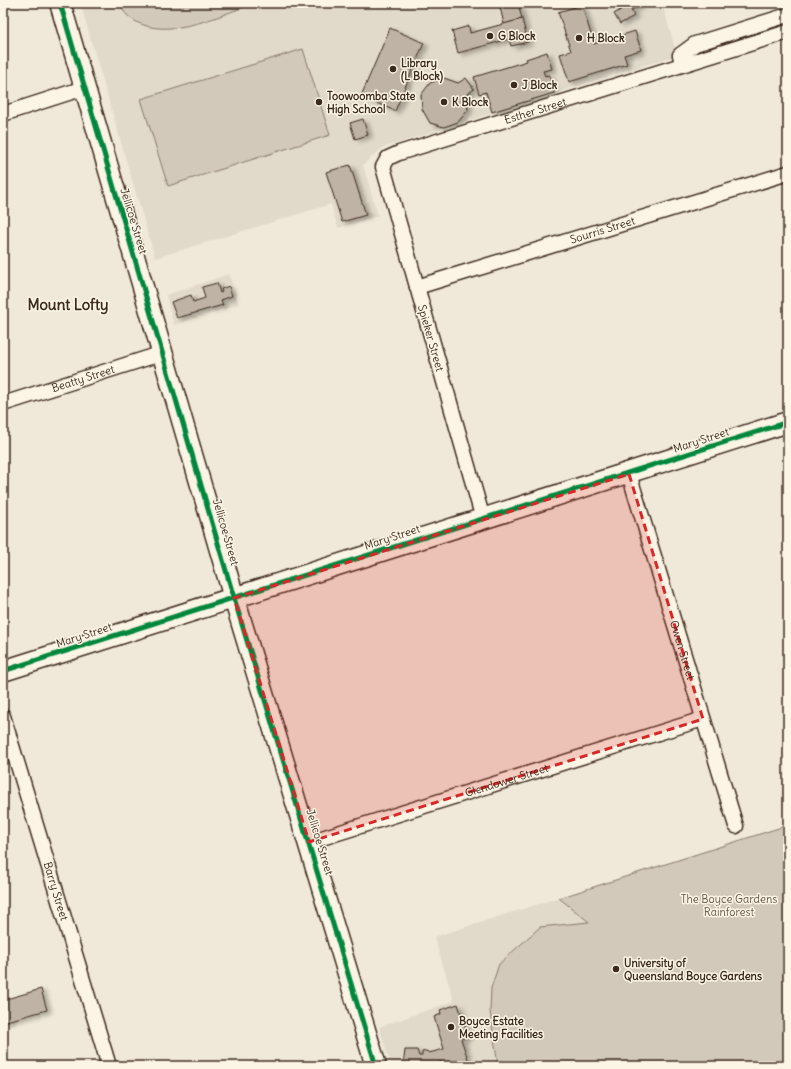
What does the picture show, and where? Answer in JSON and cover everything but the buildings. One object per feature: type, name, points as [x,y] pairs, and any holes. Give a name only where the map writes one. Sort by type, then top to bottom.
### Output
[{"type":"street","name":"Jellicoe Street","points":[[60,3],[234,598],[376,1066]]},
{"type":"street","points":[[682,64],[680,55],[695,44],[788,15]]},
{"type":"street","name":"Esther Street","points":[[388,158],[682,64],[788,32]]},
{"type":"street","points":[[3,114],[84,88]]},
{"type":"street","name":"Spieker Street","points":[[388,158],[383,167],[484,519]]},
{"type":"street","name":"Sourris Street","points":[[417,287],[788,173]]},
{"type":"street","name":"Beatty Street","points":[[3,404],[163,353]]},
{"type":"street","name":"Mary Street","points":[[3,671],[788,423]]},
{"type":"street","name":"Owen Street","points":[[629,474],[736,826]]},
{"type":"street","name":"Barry Street","points":[[3,716],[109,1066]]},
{"type":"street","name":"Glendower Street","points":[[309,842],[703,719]]},
{"type":"highlighted area","points":[[629,474],[703,719],[309,842],[234,598]]},
{"type":"shaded area","name":"Toowoomba State High School","points":[[80,3],[662,3],[677,55],[382,148],[363,165],[378,216],[338,228],[331,204],[155,258]]},
{"type":"shaded area","points":[[229,274],[239,304],[174,325],[166,295]]},
{"type":"shaded area","name":"University of Queensland Boyce Gardens","points":[[788,825],[788,1066],[391,1066],[379,1027],[454,1001],[434,937]]},
{"type":"green space","points":[[120,3],[255,3],[191,25],[173,28],[157,28],[141,24],[128,16],[124,12]]},
{"type":"green space","points":[[303,49],[330,135],[168,186],[141,99]]},
{"type":"green space","name":"University of Queensland Boyce Gardens","points":[[788,825],[788,1066],[498,1066],[490,1011],[491,988],[499,964],[540,927],[589,922],[559,898]]},
{"type":"cycle path","points":[[60,3],[234,598],[376,1066]]},
{"type":"cycle path","points":[[3,671],[788,422]]},
{"type":"place","name":"G Block","points":[[490,36]]},
{"type":"place","name":"H Block","points":[[579,38]]},
{"type":"place","name":"Library (L Block)","points":[[393,69]]},
{"type":"place","name":"J Block","points":[[514,85]]},
{"type":"place","name":"Toowoomba State High School","points":[[319,102]]},
{"type":"place","name":"K Block","points":[[444,102]]},
{"type":"place","name":"University of Queensland Boyce Gardens","points":[[616,969]]},
{"type":"place","name":"Boyce Estate Meeting Facilities","points":[[451,1027]]},
{"type":"district","name":"Mount Lofty","points":[[68,305]]},
{"type":"park label","name":"The Boyce Gardens Rainforest","points":[[729,905]]}]
